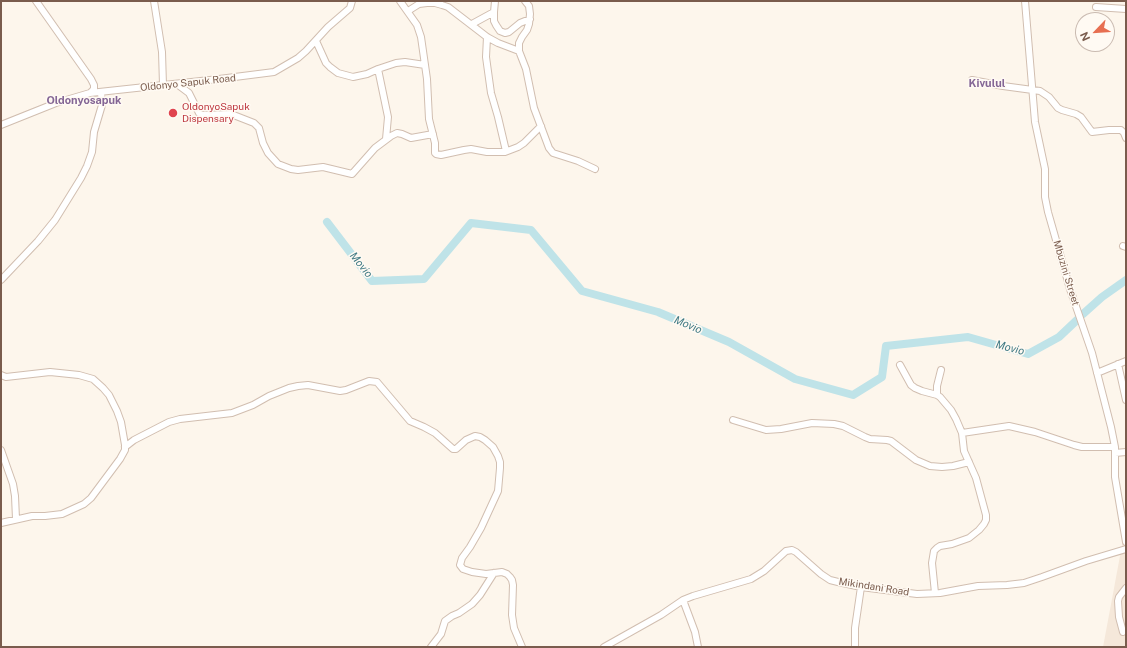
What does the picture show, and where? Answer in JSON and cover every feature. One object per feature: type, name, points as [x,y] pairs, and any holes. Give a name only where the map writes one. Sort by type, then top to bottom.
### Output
[{"type":"street","points":[[36,1],[91,79],[94,89],[90,93]]},
{"type":"street","points":[[154,1],[162,52],[163,85]]},
{"type":"street","name":"Oldonyo Sapuk Road","points":[[1,126],[56,103],[90,93],[274,72],[298,58],[328,27],[350,8],[353,1]]},
{"type":"street","points":[[400,1],[417,25],[421,37],[427,78],[429,119],[435,143],[435,153],[438,155],[472,149],[487,152],[506,151],[518,147],[524,143],[540,126]]},
{"type":"street","points":[[494,1],[494,21],[500,31],[505,33],[509,32],[520,23],[530,19]]},
{"type":"street","points":[[525,1],[529,6],[530,19],[527,30],[519,43],[519,50],[526,69],[534,108],[549,148],[553,152],[595,169]]},
{"type":"street","name":"Mbuzini Street","points":[[1025,1],[1035,122],[1045,169],[1045,197],[1070,289],[1092,353],[1109,416],[1115,450],[1115,477],[1126,542]]},
{"type":"street","points":[[408,11],[419,4],[435,3],[448,7],[498,43],[519,50]]},
{"type":"street","points":[[1096,7],[1126,9]]},
{"type":"street","points":[[472,24],[494,12]]},
{"type":"street","points":[[487,36],[486,56],[491,93],[506,151]]},
{"type":"street","points":[[316,41],[326,63],[330,68],[338,73],[353,77],[396,63],[405,62],[425,65]]},
{"type":"street","points":[[378,69],[388,117],[386,139]]},
{"type":"street","points":[[972,80],[1040,91],[1062,110],[1081,117],[1092,132],[1121,130],[1125,134]]},
{"type":"street","points":[[176,84],[189,93],[200,114],[231,114],[254,122],[259,128],[263,144],[268,153],[278,164],[291,169],[298,170],[323,167],[352,174],[375,148],[386,139],[397,133],[411,138],[433,134]]},
{"type":"street","points":[[1,280],[38,241],[55,220],[81,178],[92,152],[94,132],[102,105],[101,92]]},
{"type":"street","points":[[1097,373],[1126,361]]},
{"type":"street","points":[[1118,364],[1126,400]]},
{"type":"street","points":[[900,365],[906,377],[915,388],[937,395],[951,410],[956,419],[962,433],[964,451],[979,488],[986,520],[979,530],[969,538],[952,544],[940,546],[934,551],[932,563],[935,593]]},
{"type":"street","points":[[937,395],[937,386],[941,370]]},
{"type":"street","points":[[1,375],[6,376],[50,372],[79,375],[93,379],[109,395],[117,411],[121,422],[125,447]]},
{"type":"street","points":[[1,523],[16,518],[62,514],[84,504],[91,498],[120,459],[125,447],[134,440],[169,422],[180,419],[232,413],[288,388],[298,386],[308,385],[346,390],[369,381],[377,382],[410,421],[434,433],[453,450],[466,440],[475,436],[485,440],[498,456],[500,465],[498,491],[481,528],[462,558],[460,565],[463,570],[472,572],[502,572],[507,574],[512,580],[512,615],[514,628],[522,647]]},
{"type":"street","points":[[733,420],[766,430],[812,424],[834,424],[843,426],[865,438],[891,441],[916,460],[930,466],[953,466],[969,462]]},
{"type":"street","points":[[962,433],[1009,426],[1035,432],[1074,446],[1126,452]]},
{"type":"street","points":[[1,450],[13,484],[16,518]]},
{"type":"street","name":"Mikindani Road","points":[[604,647],[661,615],[683,600],[751,579],[764,571],[786,552],[792,550],[830,580],[861,587],[917,594],[940,593],[978,586],[1024,583],[1086,561],[1126,549]]},
{"type":"street","points":[[431,647],[442,634],[445,621],[472,604],[480,595],[494,573]]},
{"type":"street","points":[[854,647],[855,628],[861,587]]},
{"type":"street","points":[[1123,632],[1119,617],[1118,601],[1119,597],[1126,588]]},
{"type":"street","points":[[683,600],[695,632],[698,647]]},
{"type":"shaded area","points":[[1126,524],[1126,647],[1103,647]]},
{"type":"waterway","name":"Movio","points":[[327,222],[372,281],[424,279],[471,223],[531,230],[582,291],[658,312],[729,342],[795,379],[853,395],[882,377],[886,346],[968,337],[1028,354],[1059,337],[1077,320]]},
{"type":"waterway","name":"Movio","points":[[1083,314],[1102,297],[1126,280]]},
{"type":"place","name":"OldonyoSapuk Dispensary","points":[[173,113]]},
{"type":"district","name":"Kivulul","points":[[987,84]]},
{"type":"district","name":"Oldonyosapuk","points":[[84,101]]}]
